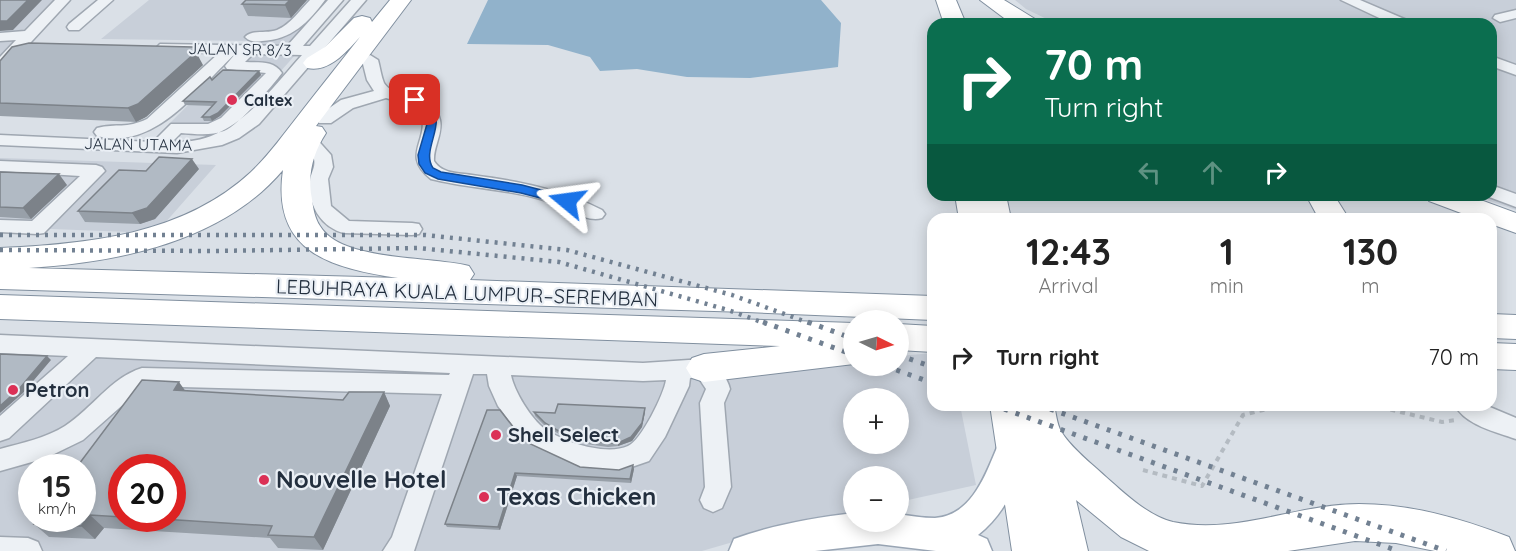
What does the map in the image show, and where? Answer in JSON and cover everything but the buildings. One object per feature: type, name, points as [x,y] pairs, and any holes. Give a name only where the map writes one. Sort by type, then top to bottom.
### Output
[{"type":"highway","points":[[315,57],[369,0]]},
{"type":"highway","points":[[315,57],[333,52],[382,0]]},
{"type":"highway","points":[[0,259],[75,255],[121,247],[178,228],[225,206],[263,177],[401,0]]},
{"type":"highway","points":[[416,0],[316,129],[296,172],[299,210],[309,234],[323,247],[364,261],[463,274],[486,280],[512,294]]},
{"type":"highway","points":[[928,0],[934,18]]},
{"type":"highway","points":[[946,0],[953,18]]},
{"type":"highway","points":[[990,0],[1018,18]]},
{"type":"highway","points":[[1456,201],[1488,213]]},
{"type":"highway","points":[[1497,216],[1516,223]]},
{"type":"highway","name":"LEBUHRAYA KUALA LUMPUR–SEREMBAN","points":[[0,278],[927,308]]},
{"type":"highway","name":"LEBUHRAYA KUALA LUMPUR–SEREMBAN","points":[[0,307],[843,336]]},
{"type":"highway","points":[[1497,326],[1516,327]]},
{"type":"highway","points":[[909,338],[927,339]]},
{"type":"highway","points":[[692,369],[843,352]]},
{"type":"highway","points":[[1497,356],[1516,357]]},
{"type":"highway","points":[[1014,411],[1112,507],[1131,521],[1173,541],[1207,548],[1240,546],[1332,524],[1362,522],[1426,529],[1494,551]]},
{"type":"highway","points":[[1031,429],[1033,551]]},
{"type":"highway","points":[[1031,429],[1067,551]]},
{"type":"main road","points":[[938,534],[963,525],[986,506],[1031,429]]},
{"type":"main road","points":[[747,551],[792,538],[871,528],[938,534],[974,551]]},
{"type":"street","points":[[0,66],[63,0]]},
{"type":"street","points":[[74,27],[106,0]]},
{"type":"street","points":[[0,127],[136,131],[153,123],[225,44],[284,34],[318,0]]},
{"type":"street","points":[[291,51],[336,0]]},
{"type":"street","name":"JALAN UTAMA","points":[[0,151],[184,159],[228,148],[260,127],[359,0]]},
{"type":"street","points":[[1348,0],[1390,18]]},
{"type":"street","points":[[1500,18],[1516,14]]},
{"type":"street","points":[[0,38],[45,44]]},
{"type":"street","points":[[157,147],[177,128],[208,129],[227,122],[274,73],[270,68],[233,66],[225,44]]},
{"type":"street","name":"JALAN SR 8/3","points":[[150,47],[225,44],[291,51],[315,57]]},
{"type":"street","name":"JALAN UTAMA","points":[[0,140],[157,147],[198,146],[233,134],[253,120],[288,80],[315,57]]},
{"type":"street","points":[[370,60],[379,87],[387,93],[415,100],[424,105],[430,113],[432,124],[424,155],[425,164],[429,170],[438,175],[555,197],[580,205],[595,214]]},
{"type":"street","points":[[1497,63],[1516,70]]},
{"type":"street","points":[[268,80],[288,80]]},
{"type":"street","points":[[387,93],[347,104],[316,129],[324,167],[319,179],[319,194],[322,208],[344,227],[412,229]]},
{"type":"street","points":[[50,169],[66,154]]},
{"type":"street","points":[[0,166],[96,171],[37,228],[0,226]]},
{"type":"street","points":[[1497,193],[1516,201]]},
{"type":"street","points":[[0,344],[161,352],[461,375]]},
{"type":"street","points":[[0,431],[91,348]]},
{"type":"street","points":[[142,377],[161,352]]},
{"type":"street","points":[[0,355],[44,356]]},
{"type":"street","points":[[497,366],[501,386],[507,399],[535,436],[582,458],[620,460],[640,453],[656,430],[676,386],[692,369]]},
{"type":"street","points":[[0,460],[37,450],[74,433],[133,381],[142,377],[461,375],[497,366],[643,372],[692,369],[717,384],[718,389],[712,403],[718,487],[713,500]]},
{"type":"street","points":[[398,551],[403,545],[461,375]]},
{"type":"street","points":[[1476,411],[1516,429]]},
{"type":"street","points":[[0,550],[28,551]]},
{"type":"path","points":[[1143,470],[1202,486],[1243,415],[1259,411]]},
{"type":"path","points":[[1396,411],[1443,422],[1471,411]]},
{"type":"shaded area","points":[[0,0],[59,0],[0,62]]},
{"type":"shaded area","points":[[149,0],[329,0],[297,53],[229,129],[207,135],[160,133],[252,41],[101,39]]},
{"type":"shaded area","points":[[1015,0],[1516,0],[1516,210],[1490,201],[1497,201],[1497,18],[1045,18],[1026,9]]},
{"type":"shaded area","points":[[0,158],[216,165],[164,224],[129,232],[0,227]]},
{"type":"shaded area","points":[[0,354],[650,381],[843,362],[843,376],[909,376],[909,355],[927,354],[927,411],[961,411],[976,485],[909,500],[909,466],[843,466],[843,514],[791,525],[702,551],[0,551]]},
{"type":"water","points":[[488,0],[821,0],[841,23],[838,67],[750,78],[687,77],[637,69],[600,71],[590,57],[548,45],[467,44]]},
{"type":"railway","points":[[0,235],[425,235],[567,250],[732,295],[812,324]]},
{"type":"railway","points":[[0,250],[211,251],[418,248],[559,262],[728,310],[767,324]]},
{"type":"railway","points":[[763,322],[843,351]]},
{"type":"railway","points":[[808,322],[843,335]]},
{"type":"railway","points":[[909,359],[927,365]]},
{"type":"railway","points":[[909,374],[927,381]]},
{"type":"railway","points":[[1010,411],[1398,551]]},
{"type":"railway","points":[[1056,411],[1446,551]]},
{"type":"place","name":"Caltex","points":[[232,100]]},
{"type":"place","name":"Petron","points":[[13,390]]},
{"type":"place","name":"Shell Select","points":[[496,435]]},
{"type":"place","name":"Nouvelle Hotel","points":[[264,480]]},
{"type":"place","name":"Texas Chicken","points":[[484,497]]},
{"type":"route","points":[[415,100],[424,105],[430,113],[432,124],[424,155],[425,164],[429,170],[438,175],[522,189],[567,201]]}]
